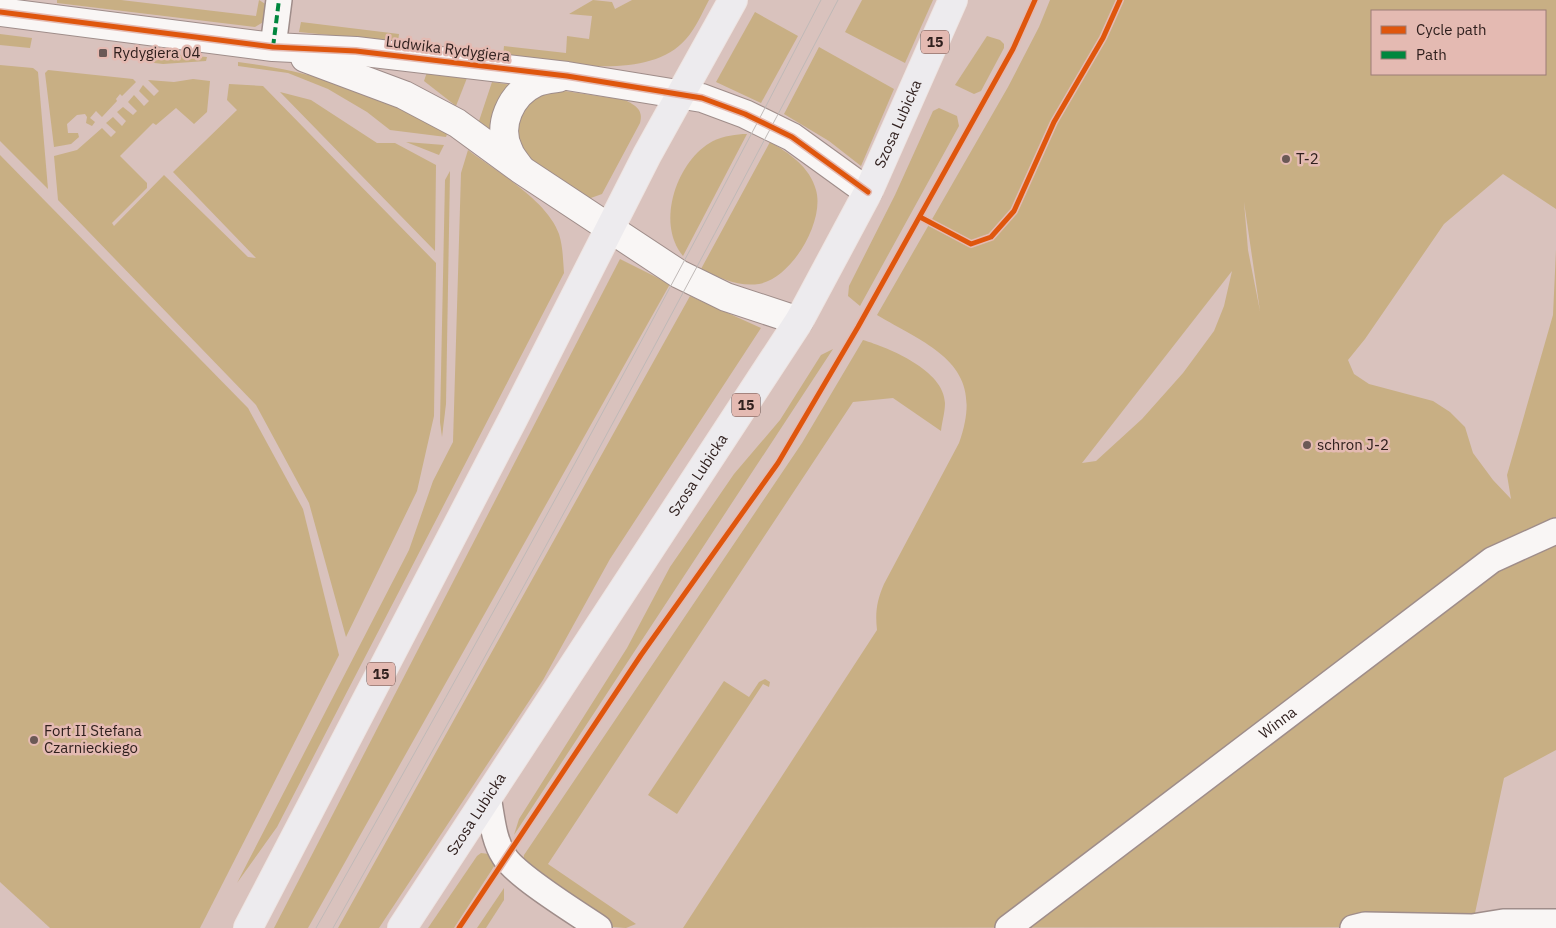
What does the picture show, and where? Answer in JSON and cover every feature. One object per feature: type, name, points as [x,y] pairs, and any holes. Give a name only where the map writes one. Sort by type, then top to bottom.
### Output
[{"type":"main road","name":"15","points":[[248,928],[610,228],[681,94],[734,0]]},
{"type":"main road","name":"Szosa Lubicka","points":[[402,928],[799,321],[868,192],[953,0]]},
{"type":"street","points":[[273,47],[279,0]]},
{"type":"street","name":"Ludwika Rydygiera","points":[[0,12],[273,47],[356,51],[567,76],[681,94],[720,104],[792,137],[868,192]]},
{"type":"street","name":"Ludwika Rydygiera","points":[[273,47],[341,70],[404,95],[457,123],[520,169],[679,274],[701,286],[799,321]]},
{"type":"street","points":[[520,169],[508,150],[504,133],[506,113],[518,94],[536,82],[567,76]]},
{"type":"street","name":"Winna","points":[[1008,928],[1492,560],[1556,531]]},
{"type":"street","points":[[488,797],[495,839],[505,858],[532,882],[599,928]]},
{"type":"street","points":[[1353,928],[1365,925],[1472,927],[1503,922],[1556,922]]},
{"type":"shaded area","points":[[57,0],[121,0],[256,16],[259,0],[267,5],[265,21],[255,27],[57,3]]},
{"type":"shaded area","points":[[593,0],[612,2],[615,9],[632,0],[709,0],[696,25],[686,39],[669,53],[648,61],[624,65],[599,66],[573,65],[503,56],[504,46],[566,53],[567,36],[589,39],[592,16],[569,14]]},
{"type":"shaded area","points":[[862,0],[933,0],[905,63],[845,32]]},
{"type":"shaded area","points":[[1050,0],[1556,0],[1556,209],[1503,174],[1444,224],[1365,339],[1348,360],[1354,374],[1369,384],[1433,401],[1450,412],[1465,427],[1473,453],[1493,480],[1511,499],[1507,475],[1553,315],[1556,250],[1556,750],[1504,778],[1472,927],[683,928],[877,630],[877,606],[884,584],[959,443],[966,416],[966,395],[960,377],[950,362],[935,349],[877,315],[1008,87],[1039,27]],"holes":[[[1244,202],[1260,311],[1248,250]],[[1232,271],[1224,306],[1214,331],[1183,373],[1142,419],[1096,461],[1082,463]]]},
{"type":"shaded area","points":[[755,12],[798,36],[761,103],[716,82]]},
{"type":"shaded area","points":[[301,22],[399,34],[398,42],[299,32]]},
{"type":"shaded area","points":[[0,34],[32,38],[30,48],[0,45]]},
{"type":"shaded area","points":[[987,36],[1000,40],[1004,44],[1004,48],[981,91],[974,94],[955,85]]},
{"type":"shaded area","points":[[819,47],[894,89],[861,166],[829,141],[784,114]]},
{"type":"shaded area","points":[[147,52],[207,57],[206,61],[163,64],[146,62]]},
{"type":"shaded area","points":[[238,62],[302,73],[363,91],[410,110],[447,134],[446,137],[390,130],[367,112],[328,89],[288,73],[238,66]]},
{"type":"shaded area","points":[[0,65],[33,68],[38,72],[48,189],[0,141]]},
{"type":"shaded area","points":[[48,70],[133,79],[136,82],[122,96],[120,94],[116,99],[117,101],[102,117],[96,111],[90,118],[95,122],[92,126],[86,123],[87,117],[85,114],[77,115],[67,124],[68,133],[78,133],[79,137],[71,144],[54,147],[45,73]]},
{"type":"shaded area","points":[[427,72],[467,78],[456,106],[424,81]]},
{"type":"shaded area","points":[[193,79],[210,81],[207,112],[194,124],[176,108],[156,125],[153,123],[120,156],[147,183],[147,188],[112,223],[114,226],[164,175],[248,257],[256,258],[173,172],[237,110],[227,100],[229,84],[263,86],[436,263],[434,416],[417,491],[346,637],[309,503],[256,405],[58,200],[54,156],[77,150],[102,128],[111,137],[116,132],[106,123],[113,117],[122,126],[126,121],[117,112],[123,107],[133,115],[137,111],[128,102],[134,95],[144,106],[149,101],[139,91],[143,85],[154,96],[159,91],[148,80],[174,82]]},
{"type":"shaded area","points":[[492,82],[511,85],[491,130],[479,121]]},
{"type":"shaded area","points":[[551,89],[625,100],[640,111],[640,123],[602,194],[588,199],[523,155],[520,149],[517,127],[524,105],[531,98]]},
{"type":"shaded area","points":[[280,92],[311,100],[377,143],[395,143],[436,165],[435,251]]},
{"type":"shaded area","points":[[939,108],[957,116],[959,126],[860,306],[848,296],[849,286],[895,195],[933,111]]},
{"type":"shaded area","points":[[739,134],[747,134],[683,256],[675,242],[671,227],[674,193],[680,177],[689,162],[700,150],[713,141]]},
{"type":"shaded area","points":[[406,142],[444,145],[439,155]]},
{"type":"shaded area","points":[[770,142],[791,156],[809,174],[816,190],[816,217],[811,232],[803,246],[794,260],[783,271],[771,280],[759,284],[736,283],[701,269]]},
{"type":"shaded area","points":[[468,150],[533,198],[544,210],[559,234],[564,273],[277,827],[237,883],[409,550],[433,481],[453,442],[461,173]]},
{"type":"shaded area","points":[[0,155],[248,408],[303,509],[339,655],[200,928],[50,928],[0,882]]},
{"type":"shaded area","points":[[450,171],[446,404],[442,437],[440,422],[445,180]]},
{"type":"shaded area","points":[[620,259],[670,284],[308,928],[274,928]]},
{"type":"shaded area","points":[[690,296],[761,328],[610,559],[543,680],[379,928],[338,928]]},
{"type":"shaded area","points":[[863,340],[913,362],[935,380],[942,391],[945,403],[941,431],[893,398],[853,402],[548,864],[636,924],[626,928],[613,927],[531,870],[523,861],[524,855],[802,443]]},
{"type":"shaded area","points":[[833,349],[514,835],[519,819],[627,648],[670,567],[734,474],[780,420],[821,355]]},
{"type":"shaded area","points":[[765,679],[770,682],[769,687],[763,684],[677,814],[648,795],[724,681],[749,697],[759,682]]},
{"type":"shaded area","points":[[481,853],[489,854],[495,865],[454,928],[428,928],[477,856]]},
{"type":"shaded area","points":[[504,888],[504,900],[486,928],[477,928]]},
{"type":"tram line","points":[[316,928],[446,698],[573,466],[699,234],[821,0]]},
{"type":"tram line","points":[[333,928],[590,466],[838,0]]},
{"type":"marked path","points":[[273,47],[279,0]]},
{"type":"cycle path","points":[[459,928],[641,655],[778,463],[858,327],[1013,49],[1035,0]]},
{"type":"cycle path","points":[[920,217],[971,244],[991,237],[1014,211],[1054,122],[1103,38],[1120,0]]},
{"type":"cycle path","points":[[0,12],[273,47],[356,51],[567,76],[702,98],[745,114],[792,137],[868,192]]},
{"type":"place","name":"Rydygiera 04","points":[[103,53]]},
{"type":"place","name":"T-2","points":[[1286,159]]},
{"type":"place","name":"schron J-2","points":[[1307,445]]},
{"type":"place","name":"Fort II Stefana Czarnieckiego","points":[[34,740]]}]
